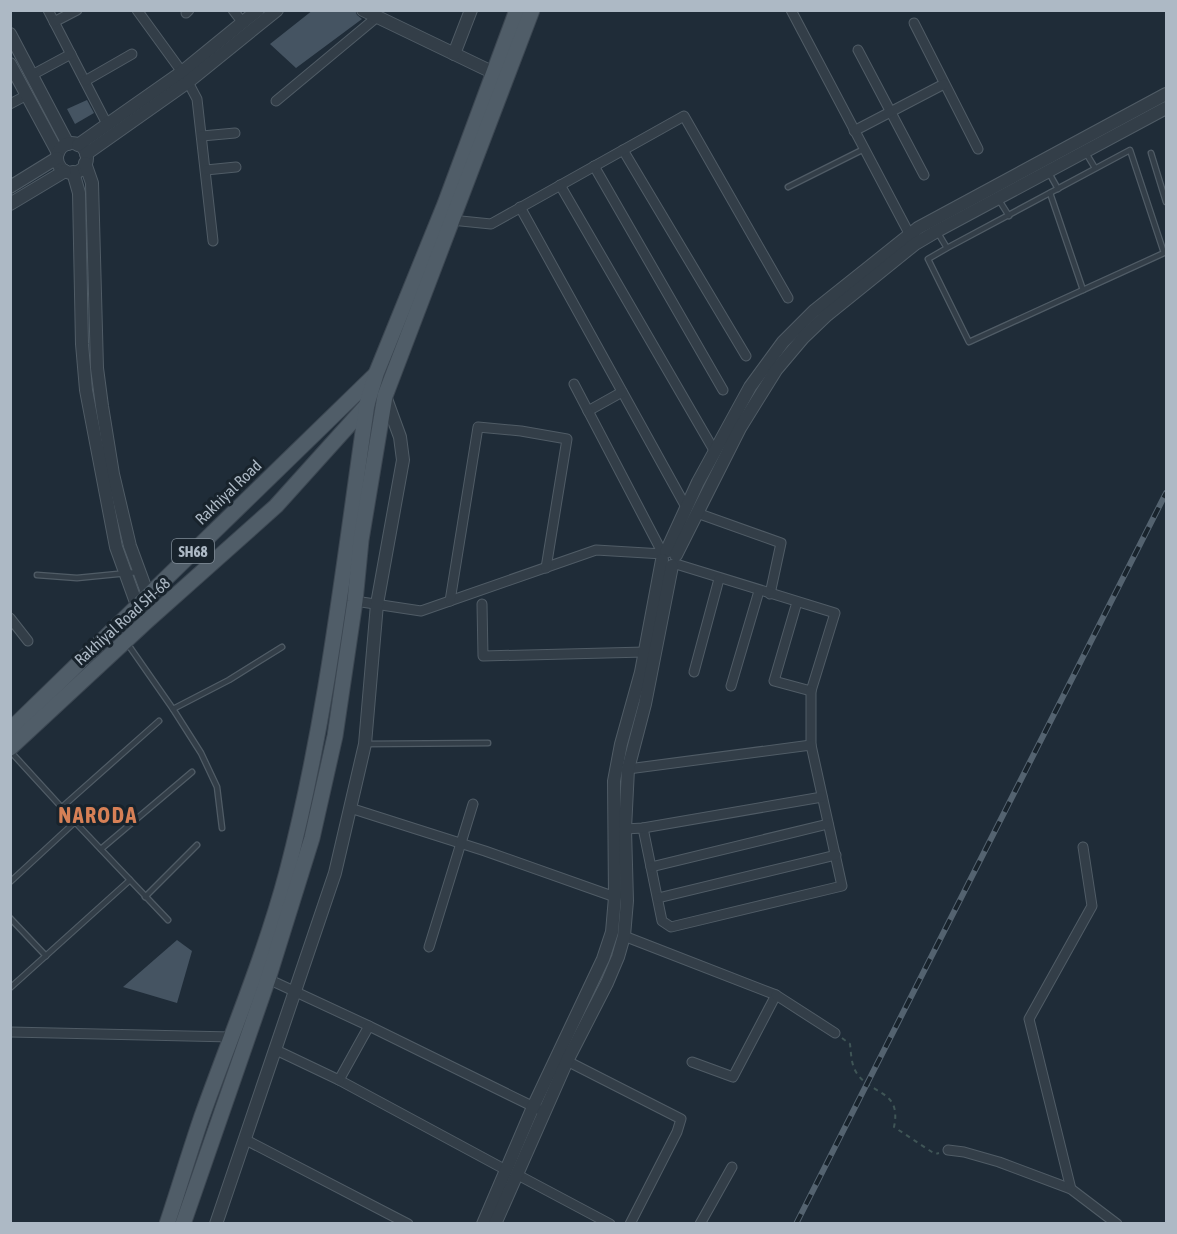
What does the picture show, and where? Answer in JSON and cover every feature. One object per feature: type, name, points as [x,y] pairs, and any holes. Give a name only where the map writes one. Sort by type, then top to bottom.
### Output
[{"type":"main road","points":[[167,1224],[284,883],[313,764],[367,404],[376,374],[446,204],[517,10]]},
{"type":"main road","points":[[183,1224],[268,980],[312,838],[335,736],[355,601],[361,540],[386,396],[532,10]]},
{"type":"main road","name":"Rakhiyal Road","points":[[10,730],[376,374],[399,361]]},
{"type":"main road","name":"Rakhiyal Road SH-68","points":[[10,750],[125,641],[276,506],[367,404],[386,396]]},
{"type":"street","points":[[48,10],[107,124]]},
{"type":"street","points":[[54,22],[77,10]]},
{"type":"street","points":[[137,10],[185,77],[197,99],[213,242]]},
{"type":"street","points":[[233,10],[243,23]]},
{"type":"street","points":[[10,204],[69,172],[80,170],[80,151],[107,124],[185,77],[258,10]]},
{"type":"street","points":[[10,187],[58,155],[62,147],[80,151],[277,10]]},
{"type":"street","points":[[363,10],[495,73]]},
{"type":"street","points":[[454,54],[471,10]]},
{"type":"street","points":[[792,10],[912,239]]},
{"type":"street","points":[[276,100],[376,17]]},
{"type":"street","points":[[914,23],[978,149]]},
{"type":"street","points":[[10,34],[32,75],[80,151],[92,183],[97,368],[100,396],[114,474],[138,572],[142,600]]},
{"type":"street","points":[[858,50],[924,175]]},
{"type":"street","points":[[32,75],[71,54]]},
{"type":"street","points":[[85,81],[132,54]]},
{"type":"street","points":[[10,64],[58,155],[59,164],[69,172],[79,193],[82,344],[86,390],[107,505],[124,573],[153,616]]},
{"type":"street","points":[[854,131],[944,84]]},
{"type":"street","points":[[483,1224],[511,1172],[609,945],[614,923],[615,897],[614,781],[669,559],[715,452],[764,377],[827,315],[912,239],[1167,94]]},
{"type":"street","points":[[10,104],[27,95]]},
{"type":"street","points":[[912,239],[937,231],[1167,108]]},
{"type":"street","points":[[451,220],[491,224],[684,116],[788,298]]},
{"type":"street","points":[[202,136],[235,133]]},
{"type":"street","points":[[623,150],[746,356]]},
{"type":"street","points":[[594,166],[723,390]]},
{"type":"street","points":[[206,170],[236,167]]},
{"type":"street","points":[[561,185],[715,452]]},
{"type":"street","points":[[520,207],[622,392],[691,510],[781,543],[770,594]]},
{"type":"street","points":[[691,510],[740,428],[764,377]]},
{"type":"street","points":[[538,1109],[567,1061],[607,983],[624,936],[627,901],[625,828],[628,769],[649,685],[669,559],[574,384]]},
{"type":"street","points":[[588,411],[622,392]]},
{"type":"street","points":[[216,1224],[335,873],[365,744],[377,604],[403,460],[400,437],[386,396]]},
{"type":"street","points":[[450,601],[478,426],[567,440],[546,568]]},
{"type":"street","points":[[355,601],[421,611],[596,550],[669,559],[719,579],[835,613],[811,692],[811,745],[842,886],[671,927],[662,921],[644,828]]},
{"type":"street","points":[[694,672],[719,579]]},
{"type":"street","points":[[731,686],[759,591]]},
{"type":"street","points":[[797,602],[774,681],[811,692]]},
{"type":"street","points":[[482,604],[483,656],[645,652]]},
{"type":"street","points":[[10,618],[28,641]]},
{"type":"street","points":[[628,769],[811,745]]},
{"type":"street","points":[[625,828],[644,828],[822,797]]},
{"type":"street","points":[[429,947],[473,804]]},
{"type":"street","points":[[351,808],[615,897]]},
{"type":"street","points":[[651,867],[828,824]]},
{"type":"street","points":[[1071,1188],[1029,1019],[1092,906],[1083,847]]},
{"type":"street","points":[[658,898],[836,855]]},
{"type":"street","points":[[624,936],[776,994],[834,1033]]},
{"type":"street","points":[[268,980],[369,1026],[538,1109]]},
{"type":"street","points":[[692,1062],[733,1077],[776,994]]},
{"type":"street","points":[[339,1080],[369,1026]]},
{"type":"street","points":[[10,1032],[232,1037]]},
{"type":"street","points":[[276,1050],[339,1080],[610,1224]]},
{"type":"street","points":[[567,1061],[681,1119],[677,1132],[630,1224]]},
{"type":"street","points":[[246,1140],[408,1224]]},
{"type":"street","points":[[948,1150],[999,1162],[1071,1188],[1117,1224]]},
{"type":"street","points":[[700,1224],[732,1167]]},
{"type":"street","points":[[495,1224],[511,1172]]},
{"type":"lane","points":[[788,187],[864,149]]},
{"type":"lane","points":[[1130,150],[1164,253],[969,342],[928,259],[1058,189],[1130,150]]},
{"type":"lane","points":[[1085,151],[1095,168]]},
{"type":"lane","points":[[1151,153],[1167,202]]},
{"type":"lane","points":[[1047,171],[1058,189]]},
{"type":"lane","points":[[1050,193],[1083,290]]},
{"type":"lane","points":[[998,198],[1009,216]]},
{"type":"lane","points":[[937,231],[947,248]]},
{"type":"lane","points":[[37,575],[77,578],[138,572]]},
{"type":"lane","points":[[125,641],[201,753],[217,787],[222,828]]},
{"type":"lane","points":[[173,710],[230,680],[282,647]]},
{"type":"lane","points":[[61,807],[159,721]]},
{"type":"lane","points":[[365,744],[488,743]]},
{"type":"lane","points":[[10,750],[168,920]]},
{"type":"lane","points":[[101,849],[192,772]]},
{"type":"lane","points":[[10,882],[75,822]]},
{"type":"lane","points":[[145,897],[197,845]]},
{"type":"lane","points":[[10,988],[130,880]]},
{"type":"lane","points":[[10,918],[46,956]]},
{"type":"path","points":[[834,1033],[850,1044],[856,1072],[892,1102],[895,1110],[894,1127],[935,1154],[948,1150]]},
{"type":"building","points":[[313,10],[355,10],[362,19],[296,68],[270,44]]},
{"type":"building","points":[[87,100],[94,113],[75,124],[67,109]]},
{"type":"building","points":[[177,940],[192,951],[177,1003],[123,987]]},
{"type":"railway","points":[[796,1224],[1166,493]]},
{"type":"district","name":"NARODA","points":[[98,815]]}]
